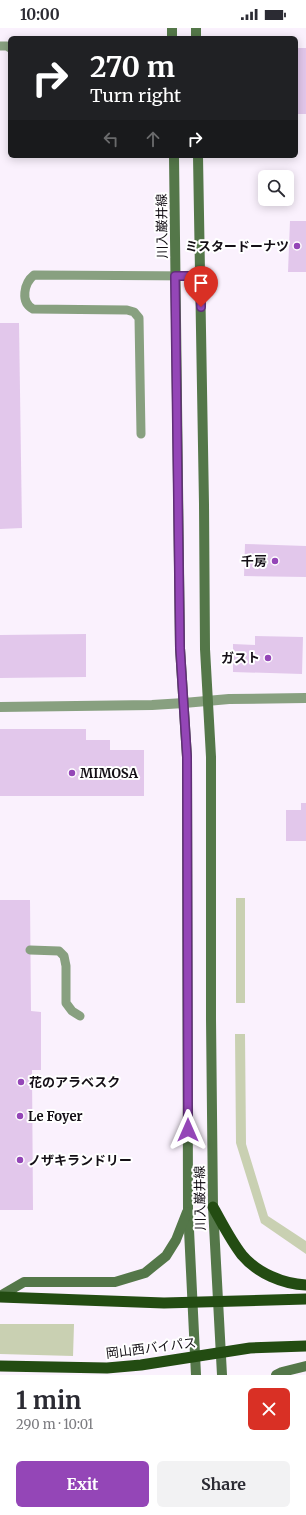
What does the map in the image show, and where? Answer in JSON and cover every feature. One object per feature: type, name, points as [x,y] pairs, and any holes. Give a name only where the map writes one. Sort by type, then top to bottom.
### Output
[{"type":"highway","points":[[213,1207],[242,1255],[255,1267],[277,1279],[298,1285],[306,1285]]},
{"type":"highway","points":[[0,1296],[139,1303],[306,1299]]},
{"type":"highway","name":"岡山西バイパス","points":[[0,1367],[107,1368],[141,1366],[250,1348],[306,1346]]},
{"type":"highway","points":[[0,1367],[30,1375]]},
{"type":"main road","name":"川入巌井線","points":[[174,158],[180,648],[187,757],[188,1209],[196,1375]]},
{"type":"main road","name":"川入巌井線","points":[[198,158],[205,649],[212,763],[211,1019],[213,1207],[222,1375]]},
{"type":"main road","points":[[0,1296],[24,1282],[115,1282],[145,1272],[166,1256],[176,1240],[188,1209]]},
{"type":"main road","points":[[191,1375],[195,1356]]},
{"type":"main road","points":[[276,1375],[306,1366]]},
{"type":"street","points":[[0,707],[152,706],[229,699],[306,698]]},
{"type":"lane","points":[[141,434],[139,318],[134,312],[127,310],[33,309],[28,306],[25,300],[25,286],[28,280],[34,275],[200,276]]},
{"type":"lane","points":[[30,950],[59,951],[64,956],[66,966],[66,1003],[72,1011],[80,1016]]},
{"type":"green space","points":[[236,898],[245,898],[245,1003],[236,1003]]},
{"type":"green space","points":[[235,1034],[245,1034],[246,1144],[268,1216],[306,1241],[306,1254],[261,1223],[236,1143]]},
{"type":"green space","points":[[0,1324],[74,1324],[73,1356],[0,1354]]},
{"type":"building","points":[[298,48],[306,48],[306,114],[298,114]]},
{"type":"building","name":"ミスタードーナツ","points":[[290,221],[306,221],[306,272],[288,272]]},
{"type":"building","points":[[0,323],[19,323],[22,528],[0,529]]},
{"type":"building","name":"千房","points":[[245,544],[306,546],[306,577],[244,576]]},
{"type":"building","points":[[86,634],[86,677],[0,678],[0,635]]},
{"type":"building","name":"ガスト","points":[[255,636],[303,637],[302,674],[233,672],[233,644],[255,645]]},
{"type":"building","name":"MIMOSA","points":[[0,729],[86,729],[86,740],[110,740],[110,750],[144,750],[144,796],[0,796]]},
{"type":"building","points":[[301,803],[306,803],[306,841],[286,841],[286,810],[301,810]]},
{"type":"building","points":[[0,900],[30,900],[31,1011],[41,1012],[41,1070],[32,1070],[33,1210],[0,1210]]},
{"type":"place","name":"ミスタードーナツ","points":[[297,246]]},
{"type":"place","name":"千房","points":[[275,561]]},
{"type":"place","name":"ガスト","points":[[268,658]]},
{"type":"place","name":"MIMOSA","points":[[72,773]]},
{"type":"place","name":"花のアラベスク","points":[[21,1082]]},
{"type":"place","name":"Le Foyer","points":[[20,1116]]},
{"type":"place","name":"ノザキランドリー","points":[[20,1160]]},
{"type":"route","points":[[188,1130],[187,757],[180,648],[175,276],[200,276],[201,307]]}]
